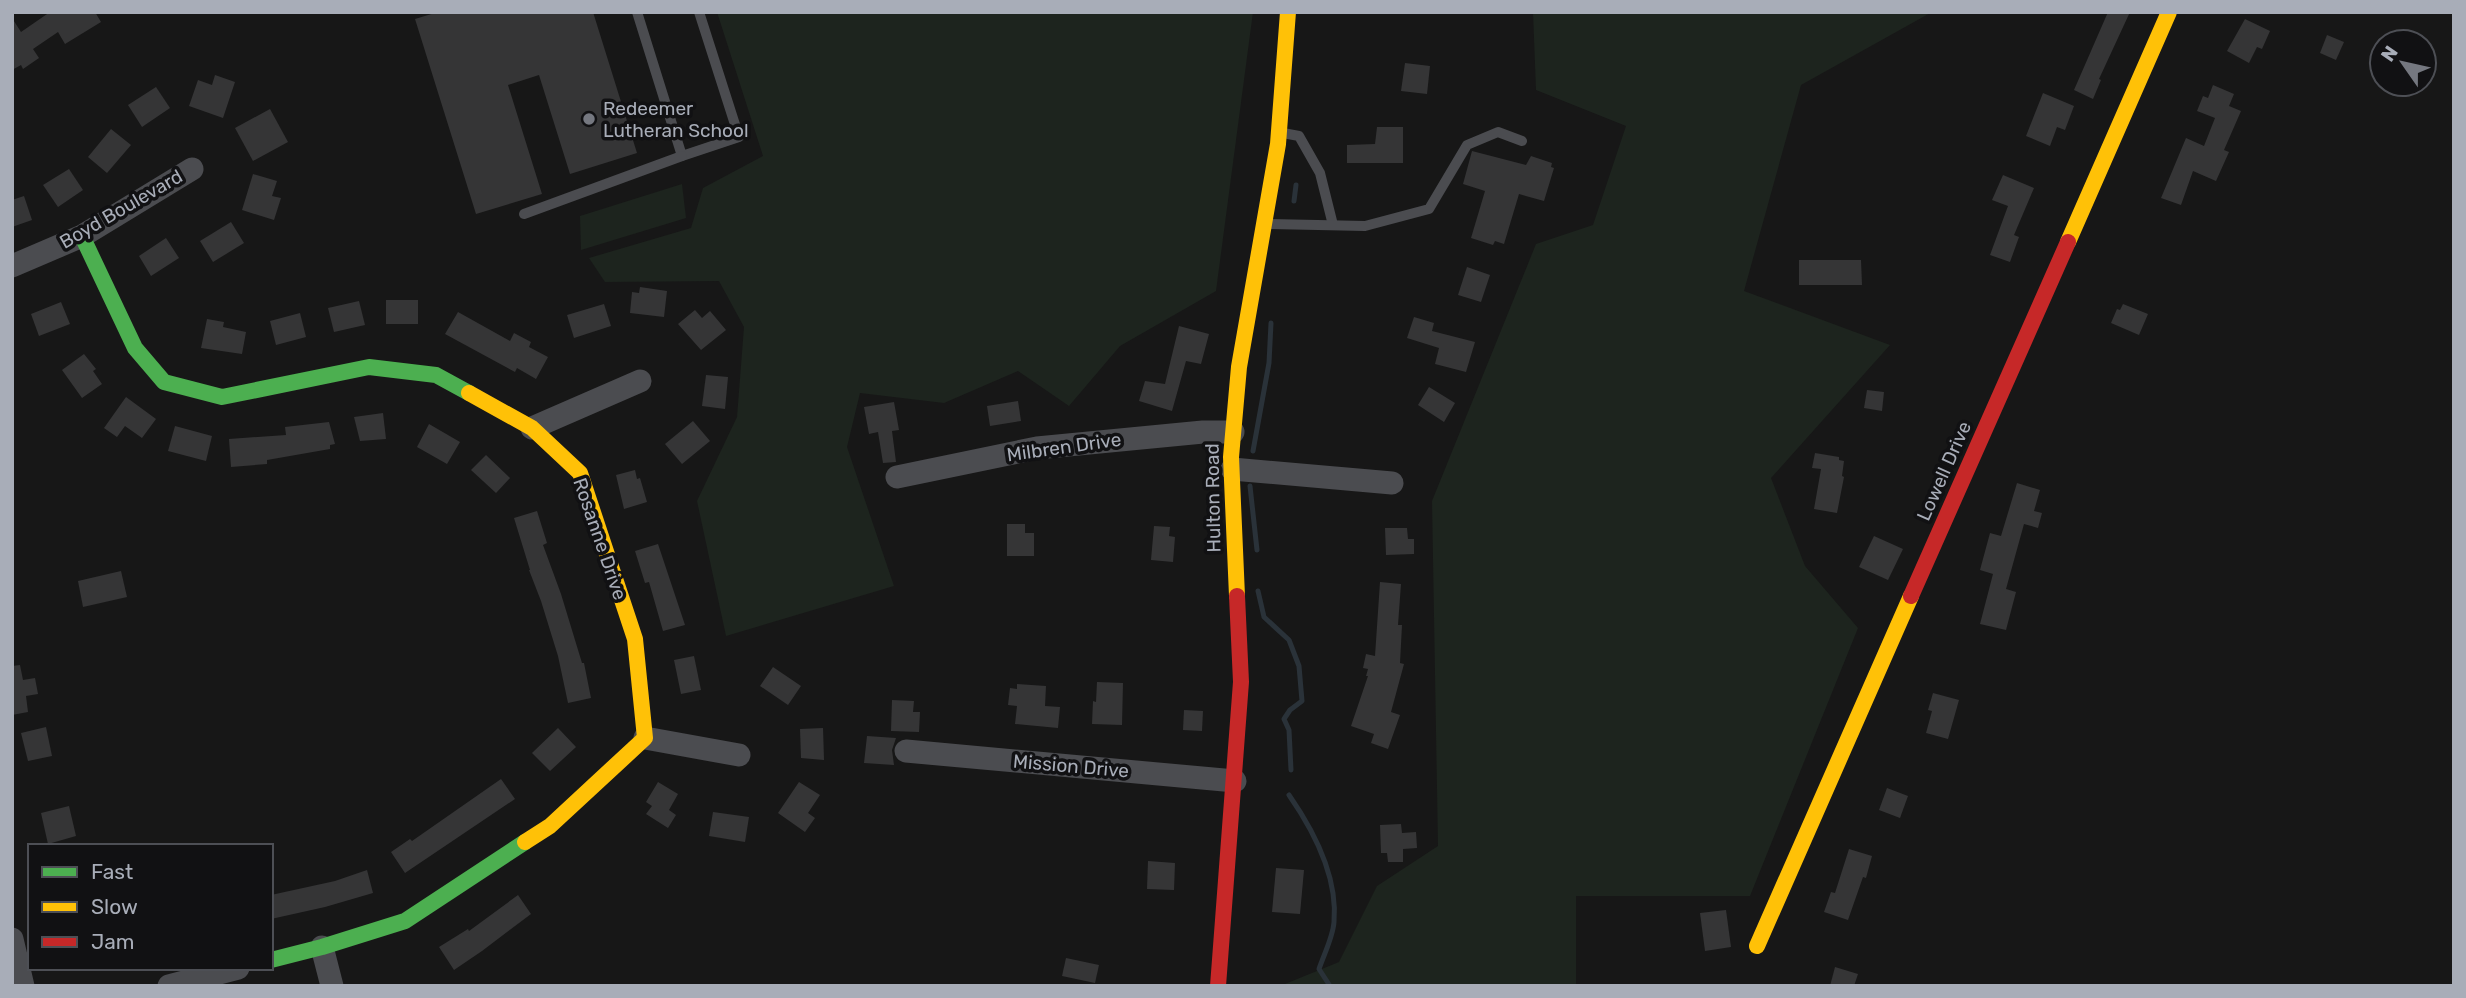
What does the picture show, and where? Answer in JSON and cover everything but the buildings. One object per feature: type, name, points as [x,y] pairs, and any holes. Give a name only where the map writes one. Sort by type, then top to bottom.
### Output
[{"type":"street","name":"Hulton Road","points":[[1218,986],[1241,682],[1232,468],[1233,432],[1239,367],[1279,132],[1288,12]]},
{"type":"street","name":"Lowell Drive","points":[[1757,946],[2169,12]]},
{"type":"street","name":"Boyd Boulevard","points":[[12,266],[82,236],[192,169]]},
{"type":"street","name":"Rosanne Drive","points":[[82,236],[135,348],[164,382],[222,397],[369,367],[436,375],[532,428],[580,473],[635,639],[645,738]]},
{"type":"street","points":[[532,428],[640,381]]},
{"type":"street","name":"Milbren Drive","points":[[897,477],[1037,447],[1203,432],[1233,432]]},
{"type":"street","points":[[1232,468],[1392,483]]},
{"type":"street","points":[[273,959],[405,921],[550,826],[645,738],[739,755]]},
{"type":"street","name":"Mission Drive","points":[[906,751],[1235,781]]},
{"type":"street","points":[[12,939],[23,986]]},
{"type":"street","points":[[322,947],[332,986]]},
{"type":"street","points":[[169,986],[231,970]]},
{"type":"lane","points":[[637,12],[682,156]]},
{"type":"lane","points":[[523,214],[739,136],[699,12]]},
{"type":"lane","points":[[1279,132],[1299,136],[1320,173],[1333,225]]},
{"type":"lane","points":[[1264,224],[1365,226],[1429,209],[1467,145],[1498,132],[1522,141]]},
{"type":"shaded area","points":[[717,12],[1253,12],[1216,291],[1120,346],[1069,406],[1018,371],[944,403],[860,393],[847,447],[894,586],[726,636],[697,501],[737,417],[744,327],[719,281],[605,282],[589,258],[691,228],[703,188],[763,156]]},
{"type":"shaded area","points":[[1533,12],[1932,12],[1801,85],[1744,291],[1890,345],[1771,478],[1805,566],[1858,628],[1750,896],[1576,896],[1576,986],[1280,986],[1339,962],[1377,886],[1438,846],[1432,501],[1536,244],[1593,225],[1626,126],[1536,90]]},
{"type":"shaded area","points":[[682,184],[686,218],[581,250],[580,216]]},
{"type":"waterway","points":[[1294,201],[1296,185]]},
{"type":"waterway","points":[[1253,451],[1269,363],[1271,323]]},
{"type":"waterway","points":[[1250,486],[1257,550]]},
{"type":"waterway","points":[[1258,591],[1264,617],[1289,640],[1299,666],[1302,701],[1290,710],[1284,719],[1289,730],[1291,770]]},
{"type":"waterway","points":[[1289,795],[1315,839],[1332,888],[1333,928],[1319,969],[1330,986]]},
{"type":"traffic: fast","points":[[82,236],[135,348],[164,382],[222,397],[369,367],[436,375],[469,393]]},
{"type":"traffic: fast","points":[[273,959],[405,921],[525,842]]},
{"type":"traffic: slow","points":[[1237,596],[1231,457],[1239,367],[1278,144],[1288,12]]},
{"type":"traffic: slow","points":[[2068,242],[2169,12]]},
{"type":"traffic: slow","points":[[469,393],[532,428],[580,473],[635,639],[645,738],[550,826],[525,842]]},
{"type":"traffic: slow","points":[[1757,946],[1911,596]]},
{"type":"traffic: jam","points":[[1911,596],[2068,242]]},
{"type":"traffic: jam","points":[[1218,986],[1241,682],[1237,596]]},
{"type":"place","name":"Redeemer Lutheran School","points":[[589,119]]}]
